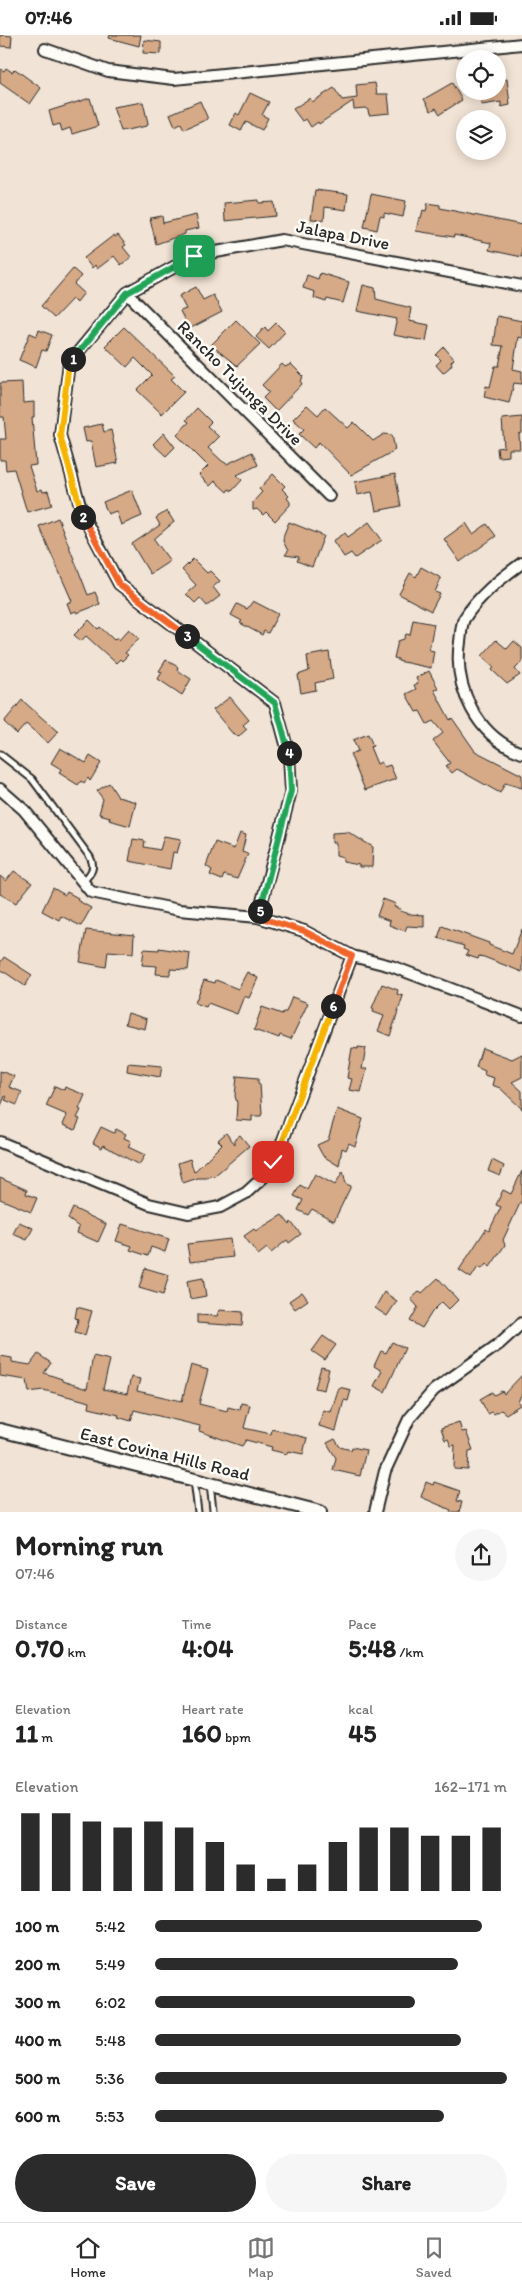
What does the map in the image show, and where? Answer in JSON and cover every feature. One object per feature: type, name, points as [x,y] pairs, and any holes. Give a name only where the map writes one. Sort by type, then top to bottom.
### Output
[{"type":"street","points":[[45,49],[108,71],[174,79],[522,44]]},
{"type":"street","name":"Jalapa Drive","points":[[258,917],[291,791],[289,755],[275,703],[119,584],[83,517],[60,435],[69,363],[127,293],[194,256],[282,240],[522,286]]},
{"type":"street","name":"Rancho Tujunga Drive","points":[[127,293],[329,496]]},
{"type":"street","points":[[522,563],[490,587],[463,620],[458,655],[462,689],[478,720],[507,747],[522,753]]},
{"type":"street","points":[[0,789],[24,810],[91,892],[179,910],[258,917],[304,931],[352,956],[390,966],[522,1016]]},
{"type":"street","points":[[0,1142],[149,1204],[188,1213],[220,1207],[226,1204],[246,1193],[267,1174],[280,1148],[352,956]]},
{"type":"street","points":[[375,1512],[385,1471],[409,1419],[434,1390],[499,1344],[522,1323]]},
{"type":"street","name":"East Covina Hills Road","points":[[0,1430],[320,1512]]},
{"type":"lane","points":[[0,754],[32,779],[90,857],[94,864],[93,871],[83,883]]},
{"type":"lane","points":[[194,1480],[198,1512]]},
{"type":"lane","points":[[210,1484],[213,1509]]},
{"type":"building","points":[[0,35],[12,36],[11,47],[0,46]]},
{"type":"building","points":[[110,35],[141,35],[139,46],[109,38]]},
{"type":"building","points":[[144,40],[161,42],[161,54],[143,53]]},
{"type":"building","points":[[6,68],[12,72],[15,69],[41,88],[30,104],[0,83],[0,69],[4,71]]},
{"type":"building","points":[[506,79],[510,105],[501,107],[501,102],[481,105],[480,100],[506,100]]},
{"type":"building","points":[[375,83],[377,94],[388,94],[390,113],[369,115],[368,110],[365,108],[354,109],[353,101],[319,124],[318,122],[311,127],[306,119],[302,121],[293,109],[310,98],[312,102],[334,88],[342,100],[357,98],[356,85]]},
{"type":"building","points":[[452,83],[456,90],[456,100],[462,100],[440,114],[436,108],[431,111],[424,99]]},
{"type":"building","points":[[250,93],[269,102],[262,115],[268,118],[262,130],[246,122],[241,131],[230,125],[236,113],[239,115]]},
{"type":"building","points":[[90,98],[98,126],[72,134],[70,128],[62,131],[60,124],[53,126],[49,111]]},
{"type":"building","points":[[200,101],[208,119],[184,129],[181,123],[175,126],[170,114]]},
{"type":"building","points":[[143,102],[147,126],[121,131],[113,107]]},
{"type":"building","points":[[315,190],[348,194],[346,210],[325,207],[324,220],[311,219]]},
{"type":"building","points":[[371,194],[406,201],[403,217],[384,213],[384,217],[380,216],[377,230],[364,227]]},
{"type":"building","points":[[259,200],[259,203],[274,202],[276,216],[225,221],[224,203]]},
{"type":"building","points":[[428,203],[440,205],[440,208],[522,225],[522,257],[489,250],[491,243],[454,235],[454,237],[416,231],[419,218],[421,218],[423,210],[426,211]]},
{"type":"building","points":[[196,215],[199,228],[185,231],[185,234],[156,244],[150,218],[162,216],[163,223]]},
{"type":"building","points":[[114,235],[115,237],[118,235],[126,245],[123,247],[131,257],[121,265],[114,256],[97,269],[95,265],[92,268],[84,258]]},
{"type":"building","points":[[73,269],[81,276],[74,284],[84,293],[76,303],[72,299],[54,318],[41,306]]},
{"type":"building","points":[[320,273],[349,282],[343,303],[327,299],[326,302],[314,298],[315,292],[303,288],[307,275],[318,279]]},
{"type":"building","points":[[363,285],[375,288],[376,299],[411,308],[409,321],[429,325],[426,341],[393,335],[397,319],[357,311]]},
{"type":"building","points":[[196,287],[203,300],[213,295],[222,312],[189,329],[180,311],[186,309],[179,296]]},
{"type":"building","points":[[497,316],[522,321],[522,338],[518,337],[513,369],[522,371],[522,384],[514,383],[509,403],[484,397],[486,386],[490,387],[495,366],[499,366],[503,346],[493,345]]},
{"type":"building","points":[[236,320],[260,344],[237,366],[211,345]]},
{"type":"building","points":[[276,323],[285,332],[269,349],[256,337],[265,327],[268,331]]},
{"type":"building","points":[[124,327],[175,376],[171,379],[184,392],[162,414],[137,390],[152,375],[135,358],[127,367],[105,346]]},
{"type":"building","points":[[39,330],[52,335],[46,351],[42,350],[36,367],[19,360],[30,333],[37,336]]},
{"type":"building","points":[[444,347],[454,359],[450,367],[443,373],[436,365],[441,360],[436,355]]},
{"type":"building","points":[[282,364],[285,367],[291,364],[303,376],[302,384],[276,411],[263,398],[269,392],[262,385]]},
{"type":"building","points":[[22,382],[23,403],[34,402],[34,417],[32,417],[36,465],[29,466],[37,491],[42,489],[43,492],[48,491],[52,505],[27,512],[14,469],[6,470],[5,460],[0,460],[0,439],[6,439],[4,417],[0,417],[0,383]]},
{"type":"building","points":[[307,405],[318,415],[325,407],[348,428],[354,422],[373,441],[384,434],[392,435],[395,450],[351,475],[319,442],[314,448],[299,434],[304,429],[293,419]]},
{"type":"building","points":[[197,408],[211,422],[207,426],[219,437],[208,448],[227,464],[252,452],[258,465],[237,475],[242,480],[232,491],[229,489],[227,492],[215,481],[210,486],[199,475],[208,466],[177,435],[189,422],[186,420]]},
{"type":"building","points":[[522,417],[522,433],[519,434],[520,449],[509,449],[509,456],[498,457],[497,448],[504,447],[502,419]]},
{"type":"building","points":[[102,424],[104,432],[111,430],[118,463],[96,467],[91,441],[86,442],[83,428]]},
{"type":"building","points":[[164,433],[175,447],[166,456],[153,444]]},
{"type":"building","points":[[273,474],[285,486],[282,489],[289,496],[287,498],[290,502],[290,505],[275,521],[266,512],[263,515],[257,509],[253,510],[253,502],[262,492],[259,489]]},
{"type":"building","points":[[395,474],[401,506],[376,511],[372,492],[357,495],[355,482]]},
{"type":"building","points":[[132,490],[142,516],[121,525],[116,511],[108,514],[103,502]]},
{"type":"building","points":[[167,511],[174,522],[154,539],[170,561],[150,574],[132,544],[160,525],[156,518]]},
{"type":"building","points":[[58,518],[88,595],[95,592],[100,604],[77,613],[76,611],[71,613],[67,603],[72,601],[39,526]]},
{"type":"building","points":[[289,522],[324,536],[312,567],[297,561],[299,557],[285,555],[288,551],[283,541]]},
{"type":"building","points":[[369,522],[382,540],[355,558],[351,553],[344,557],[333,541],[345,533],[348,537]]},
{"type":"building","points":[[466,523],[473,534],[487,524],[496,536],[460,562],[444,539]]},
{"type":"building","points":[[193,559],[207,573],[210,571],[220,581],[213,587],[220,596],[207,606],[200,598],[195,603],[186,594],[196,585],[182,570]]},
{"type":"building","points":[[421,567],[441,578],[435,592],[440,594],[431,611],[399,594],[410,573],[416,577]]},
{"type":"building","points":[[253,601],[278,614],[268,633],[264,631],[262,635],[240,623],[242,621],[231,615],[237,604],[247,609]]},
{"type":"building","points":[[89,620],[114,640],[117,637],[119,640],[129,629],[139,638],[125,653],[128,655],[122,661],[120,659],[116,663],[86,636],[81,641],[74,635]]},
{"type":"building","points":[[413,620],[434,624],[429,650],[434,651],[431,668],[398,661],[398,659],[394,658],[398,641],[404,639],[406,634],[410,635]]},
{"type":"building","points":[[496,640],[507,649],[514,641],[522,648],[522,662],[515,669],[520,675],[507,684],[492,670],[494,667],[482,656]]},
{"type":"building","points":[[329,652],[333,679],[315,683],[316,690],[301,693],[298,675],[309,671],[307,656]]},
{"type":"building","points":[[166,660],[178,667],[177,670],[191,679],[182,695],[158,679],[162,672],[159,671]]},
{"type":"building","points":[[429,671],[438,688],[434,690],[450,720],[452,718],[475,751],[522,775],[522,788],[505,783],[500,793],[457,769],[452,773],[446,766],[450,763],[433,741],[443,733],[433,721],[427,724],[420,711],[416,712],[406,694],[416,689],[414,685],[418,683],[416,678]]},
{"type":"building","points":[[230,697],[249,720],[243,725],[247,729],[238,737],[233,734],[213,710]]},
{"type":"building","points":[[22,700],[58,732],[48,743],[26,724],[17,734],[4,722]]},
{"type":"building","points":[[368,734],[373,746],[370,747],[377,764],[381,762],[384,767],[390,765],[396,779],[365,790],[350,754],[358,751],[353,740]]},
{"type":"building","points":[[60,748],[86,763],[90,756],[101,763],[90,781],[88,778],[84,783],[81,781],[78,785],[59,773],[61,769],[51,763]]},
{"type":"building","points":[[109,783],[118,797],[136,802],[130,826],[109,820],[110,817],[99,814],[103,799],[97,791]]},
{"type":"building","points":[[348,832],[373,847],[372,867],[359,867],[359,865],[343,862],[343,857],[336,855],[336,843],[332,843],[332,833]]},
{"type":"building","points":[[240,833],[246,835],[242,852],[248,854],[237,879],[224,875],[222,880],[210,875],[212,870],[206,866],[215,842],[234,849]]},
{"type":"building","points":[[164,836],[181,839],[177,853],[173,852],[170,869],[129,861],[133,839],[145,841],[144,847],[160,850]]},
{"type":"building","points":[[14,871],[32,883],[16,903],[0,894],[0,876],[6,881]]},
{"type":"building","points":[[53,888],[65,895],[67,892],[91,908],[81,926],[61,916],[59,920],[42,911]]},
{"type":"building","points":[[383,899],[396,904],[394,907],[401,909],[400,911],[424,915],[424,927],[407,926],[405,931],[389,925],[390,921],[377,916]]},
{"type":"building","points":[[442,926],[489,943],[489,945],[512,954],[522,929],[522,972],[484,957],[479,956],[478,959],[466,955],[468,951],[463,949],[464,946],[438,938]]},
{"type":"building","points":[[86,930],[134,935],[133,953],[108,951],[106,967],[80,962]]},
{"type":"building","points":[[159,948],[190,953],[188,970],[170,969],[170,975],[156,974],[157,966],[142,965],[144,949],[159,950]]},
{"type":"building","points":[[4,957],[32,975],[25,986],[0,969],[0,963]]},
{"type":"building","points":[[247,972],[258,978],[249,998],[244,996],[237,1014],[208,1003],[206,1007],[195,1003],[204,980],[215,983],[216,980],[238,989]]},
{"type":"building","points":[[382,984],[398,990],[397,994],[403,996],[390,1036],[378,1031],[384,1016],[373,1012],[374,1009],[372,1008]]},
{"type":"building","points":[[292,997],[308,1003],[291,1039],[280,1035],[279,1038],[254,1030],[262,1007],[282,1014],[286,1012]]},
{"type":"building","points":[[128,1013],[147,1019],[145,1029],[125,1024]]},
{"type":"building","points":[[358,1047],[366,1048],[362,1069],[367,1069],[361,1092],[349,1090],[352,1079],[347,1078],[352,1048],[358,1049]]},
{"type":"building","points":[[482,1048],[512,1059],[522,1054],[522,1077],[512,1082],[522,1091],[522,1109],[500,1088],[492,1085],[494,1078],[484,1075],[485,1071],[476,1067]]},
{"type":"building","points":[[128,1063],[162,1066],[160,1077],[127,1071]]},
{"type":"building","points":[[0,1071],[14,1076],[9,1087],[22,1092],[17,1105],[5,1100],[7,1097],[5,1096],[0,1108]]},
{"type":"building","points":[[237,1076],[258,1078],[258,1083],[260,1084],[262,1113],[261,1116],[252,1116],[252,1121],[236,1120],[237,1103],[235,1096]]},
{"type":"building","points":[[55,1086],[64,1090],[65,1087],[85,1095],[79,1109],[81,1110],[77,1118],[80,1119],[75,1130],[63,1125],[67,1115],[46,1106]]},
{"type":"building","points":[[337,1109],[363,1119],[355,1146],[349,1143],[346,1150],[342,1148],[339,1166],[323,1156],[317,1145],[328,1140]]},
{"type":"building","points":[[101,1127],[114,1133],[116,1129],[126,1134],[124,1138],[131,1141],[128,1147],[145,1155],[139,1165],[103,1145],[102,1148],[93,1143]]},
{"type":"building","points":[[226,1133],[235,1144],[235,1139],[240,1135],[249,1146],[213,1177],[211,1175],[207,1178],[198,1178],[183,1183],[178,1163],[190,1159],[194,1172],[222,1144],[218,1140]]},
{"type":"building","points":[[492,1160],[504,1166],[500,1176],[488,1171]]},
{"type":"building","points":[[343,1171],[346,1184],[351,1186],[334,1221],[312,1209],[308,1215],[298,1210],[303,1200],[294,1196],[300,1185],[307,1189],[315,1174],[335,1185]]},
{"type":"building","points":[[522,1171],[522,1199],[503,1240],[505,1245],[490,1267],[486,1264],[482,1269],[478,1267],[471,1278],[459,1270],[486,1229],[489,1231],[501,1207],[496,1205],[503,1190],[511,1194]]},
{"type":"building","points":[[0,1178],[27,1190],[26,1194],[37,1198],[31,1212],[0,1199]]},
{"type":"building","points":[[73,1208],[106,1224],[98,1242],[77,1233],[79,1227],[68,1219]]},
{"type":"building","points":[[282,1215],[301,1234],[289,1243],[287,1240],[271,1253],[267,1248],[258,1255],[244,1236]]},
{"type":"building","points":[[19,1222],[33,1228],[27,1240],[13,1234]]},
{"type":"building","points":[[122,1224],[169,1239],[165,1252],[151,1247],[148,1256],[130,1250],[132,1246],[116,1241]]},
{"type":"building","points":[[230,1239],[233,1257],[190,1262],[187,1244]]},
{"type":"building","points":[[145,1268],[169,1275],[163,1295],[139,1288]]},
{"type":"building","points":[[203,1278],[206,1296],[190,1299],[187,1281]]},
{"type":"building","points":[[438,1278],[458,1300],[449,1309],[442,1302],[432,1312],[422,1328],[410,1321],[418,1307],[411,1299],[420,1291],[422,1293]]},
{"type":"building","points":[[302,1292],[308,1300],[295,1309],[289,1301]]},
{"type":"building","points":[[384,1292],[397,1301],[387,1316],[375,1308]]},
{"type":"building","points":[[77,1307],[92,1311],[85,1335],[75,1332],[78,1319],[75,1318]]},
{"type":"building","points":[[219,1310],[243,1312],[242,1326],[197,1323],[197,1315],[217,1316]]},
{"type":"building","points":[[323,1336],[336,1345],[325,1360],[312,1351]]},
{"type":"building","points":[[392,1342],[405,1348],[385,1392],[374,1386],[382,1371],[374,1366],[381,1351],[386,1353]]},
{"type":"building","points":[[38,1354],[51,1363],[44,1373],[62,1379],[62,1381],[87,1389],[93,1356],[110,1360],[103,1389],[127,1394],[131,1377],[140,1379],[137,1391],[182,1401],[191,1365],[208,1370],[199,1404],[227,1411],[228,1407],[240,1410],[241,1403],[250,1405],[244,1428],[271,1434],[272,1429],[307,1438],[303,1454],[288,1451],[287,1454],[271,1450],[272,1447],[246,1440],[242,1446],[199,1431],[200,1426],[134,1410],[131,1421],[118,1417],[119,1415],[89,1408],[90,1402],[43,1390],[29,1392],[27,1380],[0,1376],[0,1356],[12,1358],[12,1362],[30,1365]]},
{"type":"building","points":[[321,1367],[329,1369],[324,1390],[315,1388]]},
{"type":"building","points":[[522,1375],[522,1393],[518,1402],[520,1405],[506,1414],[501,1410],[494,1414],[492,1412],[488,1414],[480,1399],[492,1392],[494,1395],[502,1391],[504,1394]]},
{"type":"building","points":[[339,1387],[351,1390],[348,1401],[344,1400],[336,1431],[319,1426],[323,1410],[331,1412]]},
{"type":"building","points":[[459,1422],[462,1432],[466,1431],[473,1450],[469,1451],[468,1470],[454,1469],[455,1445],[451,1446],[448,1439],[445,1440],[441,1428]]},
{"type":"building","points":[[335,1439],[340,1447],[351,1450],[352,1447],[366,1450],[360,1476],[333,1470],[336,1458],[327,1443]]},
{"type":"building","points":[[426,1482],[433,1485],[434,1482],[460,1491],[457,1501],[462,1502],[459,1512],[450,1512],[451,1510],[421,1497]]},
{"type":"route","points":[[194,256],[127,293],[69,363],[60,435],[83,517],[119,584],[275,703],[289,755],[291,791],[258,917],[304,931],[352,956],[280,1148],[273,1162]]}]
